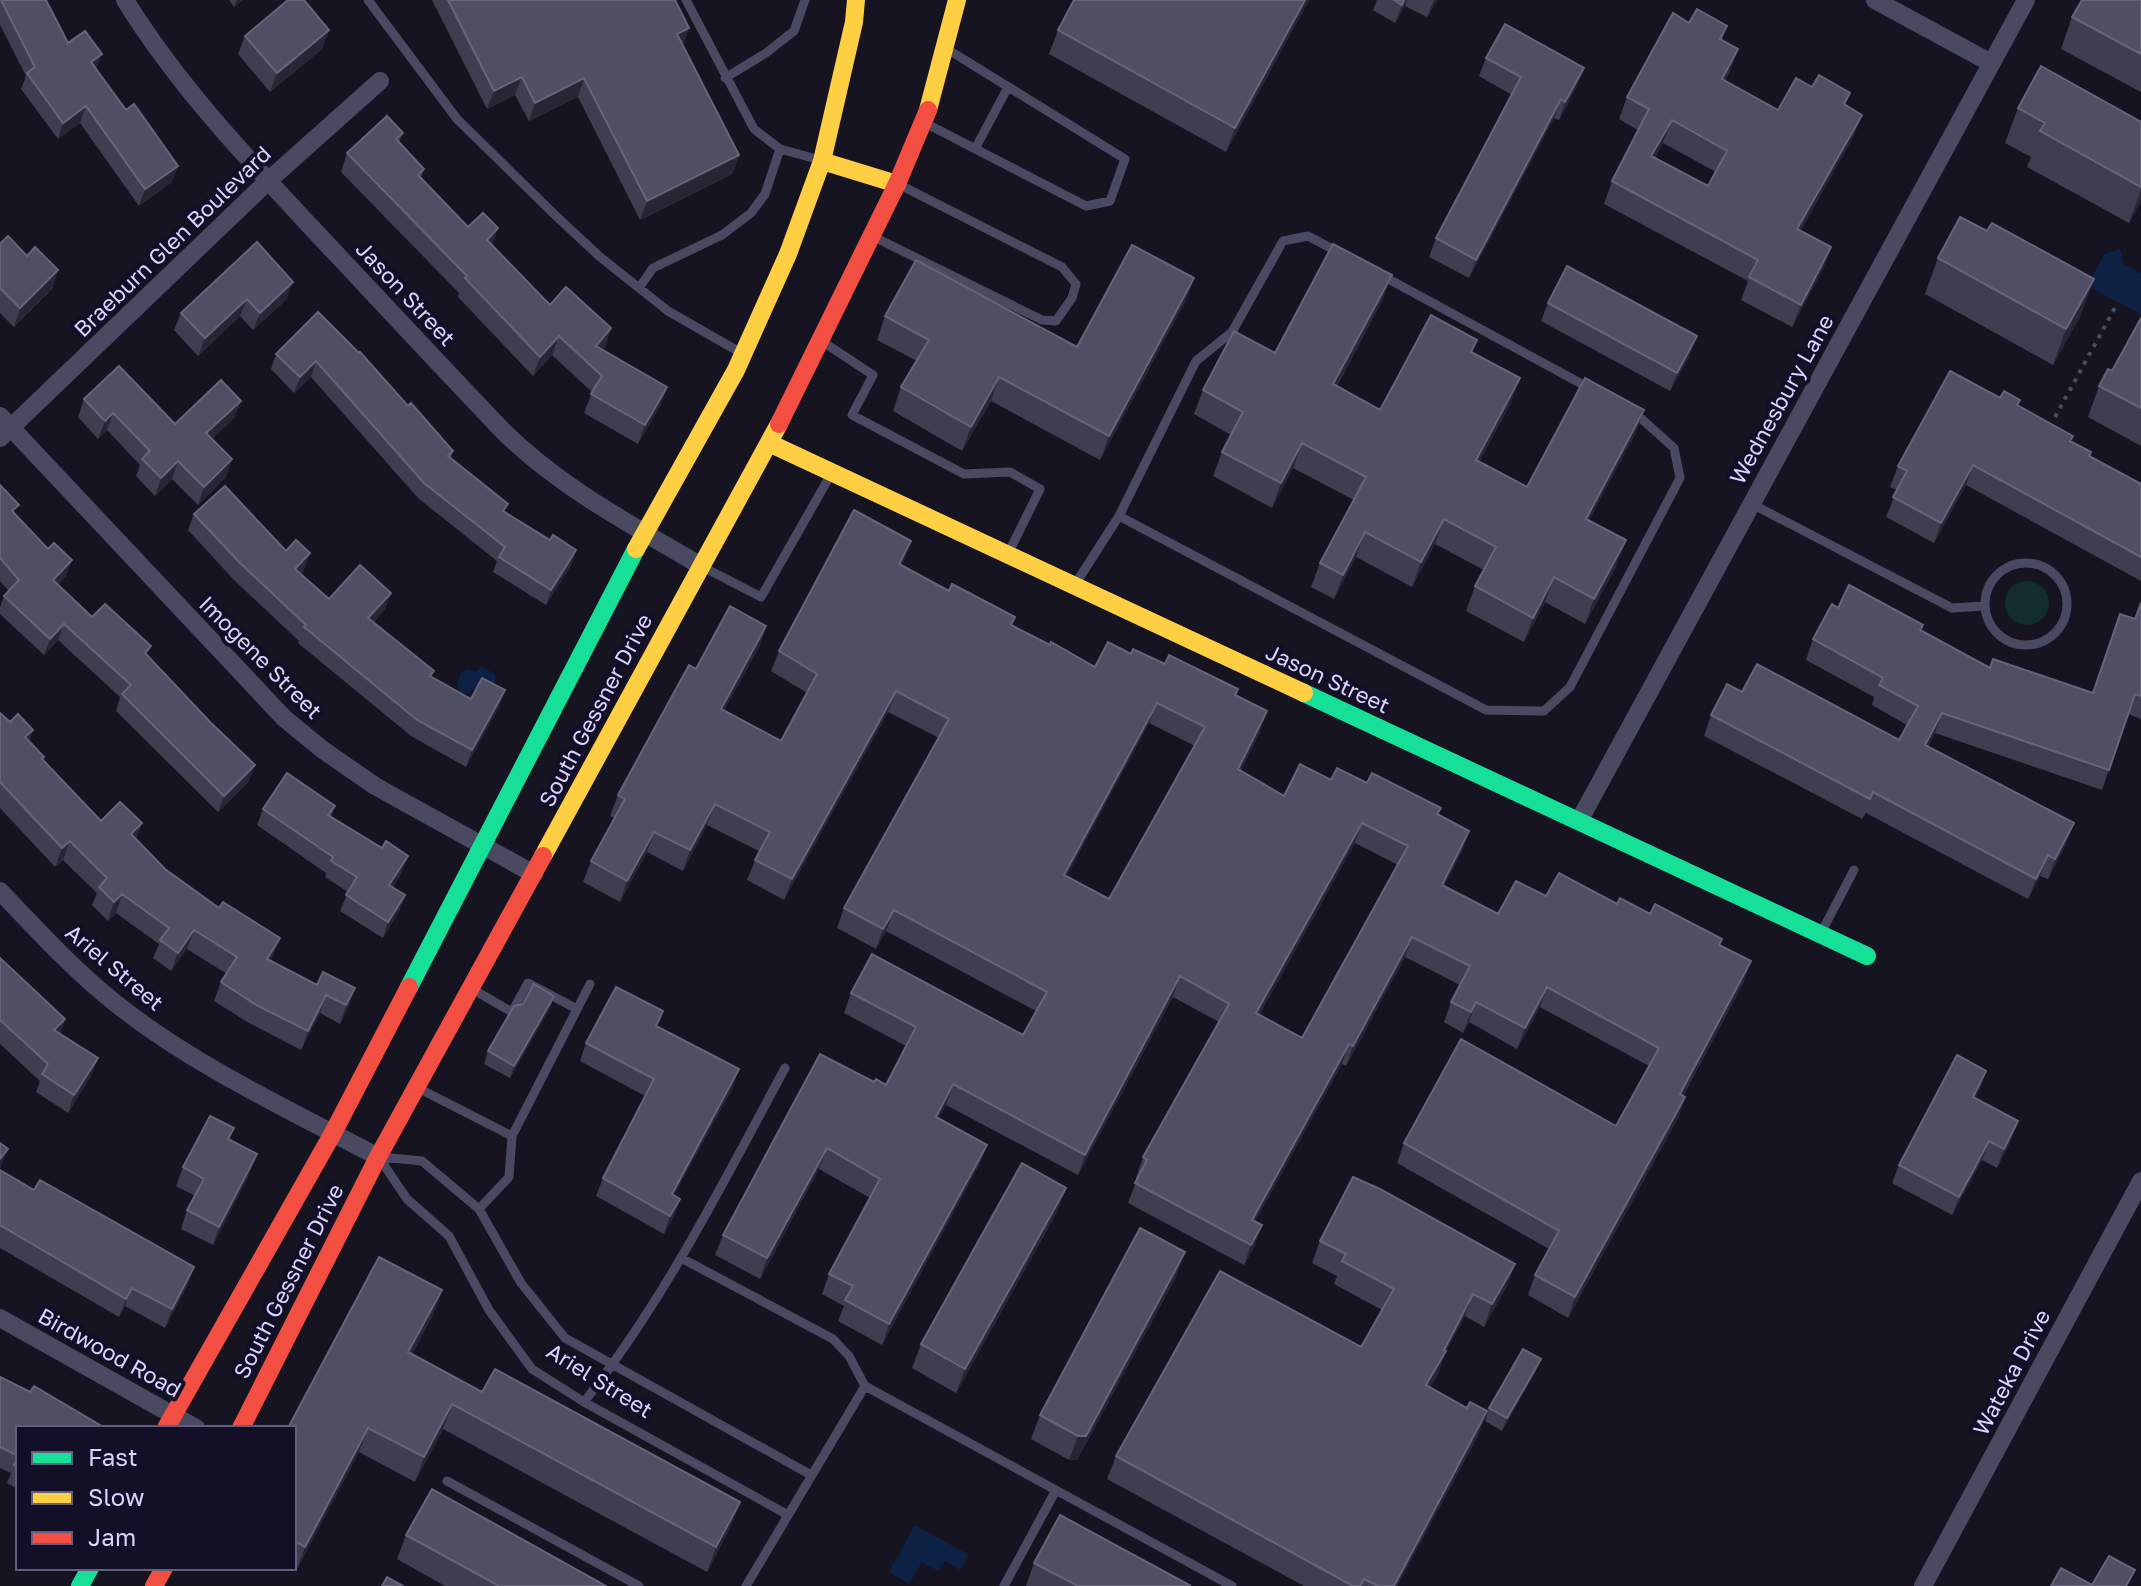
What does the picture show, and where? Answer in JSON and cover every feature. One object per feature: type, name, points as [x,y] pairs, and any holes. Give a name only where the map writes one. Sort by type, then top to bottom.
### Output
[{"type":"main road","name":"South Gessner Drive","points":[[170,1422],[333,1133],[645,532],[743,354],[788,254],[822,161],[854,22],[856,0]]},
{"type":"main road","name":"South Gessner Drive","points":[[242,1426],[378,1157],[769,443],[924,123],[957,0]]},
{"type":"main road","points":[[822,161],[897,184]]},
{"type":"main road","name":"Jason Street","points":[[769,443],[1867,956]]},
{"type":"street","name":"Jason Street","points":[[125,0],[150,41],[188,90],[268,181],[533,461],[567,486],[701,566]]},
{"type":"street","points":[[1875,0],[1902,6],[1991,63]]},
{"type":"street","name":"Wednesbury Lane","points":[[1579,821],[2026,0]]},
{"type":"street","name":"Braeburn Glen Boulevard","points":[[4,428],[268,181],[380,81]]},
{"type":"street","name":"Imogene Street","points":[[4,428],[284,718],[375,786],[534,874]]},
{"type":"street","name":"Ariel Street","points":[[0,891],[70,965],[148,1028],[189,1054],[378,1157]]},
{"type":"street","name":"Wateka Drive","points":[[1923,1586],[2141,1181]]},
{"type":"street","name":"Birdwood Road","points":[[0,1318],[170,1422]]},
{"type":"lane","points":[[368,0],[457,119],[554,214],[668,311],[743,354]]},
{"type":"lane","points":[[686,0],[754,129],[780,149],[822,161]]},
{"type":"lane","points":[[725,78],[766,53],[794,31],[805,0]]},
{"type":"lane","points":[[924,123],[1086,206],[1110,201],[1125,159],[946,49]]},
{"type":"lane","points":[[975,149],[1008,87]]},
{"type":"lane","points":[[639,288],[653,268],[722,235],[751,213],[765,194],[780,149]]},
{"type":"lane","points":[[872,235],[1042,320],[1056,321],[1072,298],[1076,284],[1062,267],[897,184]]},
{"type":"lane","points":[[1074,586],[1119,516],[1196,361],[1232,332],[1283,241],[1308,236],[1349,258]]},
{"type":"lane","points":[[1376,273],[1607,398]]},
{"type":"lane","points":[[820,340],[873,375],[852,415],[964,474],[1010,472],[1040,489],[1008,555]]},
{"type":"lane","points":[[1119,516],[1486,710],[1544,711],[1570,687],[1680,478],[1674,448],[1634,412],[1621,405]]},
{"type":"lane","points":[[701,566],[761,597],[832,473]]},
{"type":"lane","points":[[1752,504],[1952,608],[1984,606]]},
{"type":"lane","points":[[2022,562],[2035,563],[2059,579],[2067,606],[2057,631],[2032,645],[2004,639],[1993,630],[1984,606],[1990,581],[1999,572],[2022,562]]},
{"type":"lane","points":[[1820,934],[1854,870]]},
{"type":"lane","points":[[471,989],[512,1012],[528,983],[577,1009]]},
{"type":"lane","points":[[479,1209],[509,1177],[512,1136],[590,984]]},
{"type":"lane","points":[[584,1402],[612,1366],[683,1259],[785,1068]]},
{"type":"lane","points":[[417,1087],[512,1136]]},
{"type":"lane","name":"Ariel Street","points":[[378,1157],[422,1161],[479,1209],[521,1283],[565,1338],[811,1475]]},
{"type":"lane","name":"Ariel Street","points":[[378,1157],[407,1199],[449,1236],[489,1310],[532,1369],[584,1402],[788,1515]]},
{"type":"lane","points":[[683,1259],[833,1339],[849,1356],[865,1386],[1232,1586]]},
{"type":"lane","points":[[746,1586],[865,1386]]},
{"type":"lane","points":[[447,1481],[639,1586]]},
{"type":"lane","points":[[1004,1586],[1056,1490]]},
{"type":"path","points":[[2055,417],[2116,306]]},
{"type":"green space","points":[[2027,581],[2043,587],[2049,603],[2043,619],[2027,625],[2011,619],[2005,603],[2011,587]]},
{"type":"water","points":[[2120,249],[2124,264],[2141,273],[2141,314],[2087,286],[2104,254]]},
{"type":"water","points":[[482,667],[495,674],[495,682],[477,685],[469,694],[461,692],[457,685],[461,672],[468,669],[476,672]]},
{"type":"water","points":[[915,1525],[969,1555],[960,1570],[945,1561],[938,1571],[922,1562],[909,1584],[889,1572]]},
{"type":"building","points":[[1,0],[46,0],[68,43],[85,31],[102,54],[91,62],[126,110],[134,104],[178,166],[145,189],[86,106],[63,123],[27,73],[35,67]]},
{"type":"building","points":[[288,0],[304,0],[329,30],[277,73],[245,36]]},
{"type":"building","points":[[448,0],[675,0],[689,28],[677,34],[739,155],[647,201],[584,78],[535,103],[522,77],[494,91]]},
{"type":"building","points":[[1074,0],[1305,0],[1235,128],[1058,30]]},
{"type":"building","points":[[2082,0],[2141,0],[2141,54],[2072,17]]},
{"type":"building","points":[[1697,9],[1727,26],[1720,39],[1738,49],[1722,79],[1778,110],[1796,78],[1812,87],[1819,75],[1850,93],[1844,104],[1862,115],[1797,229],[1831,247],[1801,305],[1749,277],[1758,260],[1612,181],[1649,109],[1627,97],[1673,13],[1689,23]],"holes":[[[1672,120],[1727,151],[1708,186],[1651,156]]]},
{"type":"building","points":[[1505,24],[1584,68],[1565,102],[1561,99],[1476,260],[1436,238],[1521,77],[1486,58]]},
{"type":"building","points":[[2041,66],[2141,122],[2141,187],[2040,131],[2045,123],[2018,108]]},
{"type":"building","points":[[387,116],[403,133],[396,139],[424,169],[418,175],[468,227],[483,213],[498,228],[487,240],[550,305],[566,287],[611,328],[596,346],[667,387],[645,425],[591,394],[602,376],[559,336],[540,357],[465,278],[467,276],[347,153]]},
{"type":"building","points":[[1960,217],[1987,231],[1992,223],[2094,279],[2066,329],[1938,258]]},
{"type":"building","points":[[8,236],[27,256],[35,247],[58,270],[20,308],[0,288],[0,244]]},
{"type":"building","points":[[257,242],[293,282],[260,313],[247,299],[205,338],[181,313]]},
{"type":"building","points":[[1333,244],[1392,275],[1333,384],[1380,410],[1431,315],[1477,340],[1471,352],[1520,378],[1476,460],[1527,487],[1585,378],[1644,410],[1586,519],[1626,540],[1594,599],[1554,577],[1533,618],[1475,586],[1496,547],[1444,519],[1421,562],[1365,532],[1343,575],[1320,563],[1366,477],[1302,443],[1281,483],[1222,452],[1243,412],[1203,390],[1234,331],[1275,353]]},
{"type":"building","points":[[1132,245],[1194,278],[1109,436],[999,377],[971,427],[901,387],[929,340],[885,316],[916,260],[1077,347]]},
{"type":"building","points":[[1567,266],[1697,336],[1677,373],[1548,303]]},
{"type":"building","points":[[318,312],[360,352],[408,406],[411,403],[453,451],[448,456],[508,504],[503,511],[550,540],[553,535],[576,550],[551,590],[499,557],[505,547],[424,483],[316,361],[300,377],[276,354]]},
{"type":"building","points":[[2141,318],[2141,408],[2099,386],[2108,369],[2112,371]]},
{"type":"building","points":[[119,366],[175,424],[221,380],[241,401],[206,433],[232,459],[204,487],[178,461],[161,478],[142,459],[150,451],[113,413],[105,421],[84,399]]},
{"type":"building","points":[[1950,371],[2000,398],[2004,391],[2020,400],[2017,405],[2073,436],[2070,441],[2091,452],[2089,456],[2141,484],[2141,557],[1973,465],[1941,523],[1893,497],[1907,471],[1898,466]]},
{"type":"building","points":[[0,485],[19,505],[12,511],[48,549],[54,543],[72,560],[53,580],[92,617],[105,604],[151,646],[145,653],[255,765],[224,796],[122,694],[131,685],[64,624],[50,639],[4,596],[19,580],[0,558]]},
{"type":"building","points":[[225,486],[286,551],[296,540],[310,553],[295,569],[329,599],[360,565],[391,593],[368,618],[434,671],[430,676],[471,699],[482,678],[505,690],[472,750],[417,720],[304,627],[306,625],[240,563],[194,514]]},
{"type":"building","points":[[854,510],[911,541],[899,564],[949,591],[952,584],[1015,617],[1011,625],[1050,645],[1051,642],[1095,667],[1108,642],[1131,654],[1133,649],[1165,664],[1169,655],[1238,689],[1235,695],[1267,711],[1238,769],[1284,796],[1300,764],[1331,780],[1337,768],[1367,783],[1372,773],[1441,808],[1437,814],[1469,831],[1442,885],[1498,914],[1516,881],[1546,896],[1559,873],[1617,904],[1620,898],[1650,914],[1655,904],[1722,939],[1719,945],[1751,961],[1680,1094],[1685,1097],[1575,1297],[1535,1275],[1559,1231],[1404,1143],[1461,1039],[1616,1126],[1659,1048],[1547,987],[1525,1028],[1476,1002],[1471,1012],[1451,1002],[1470,966],[1412,937],[1252,1220],[1262,1225],[1251,1245],[1135,1183],[1147,1160],[1143,1157],[1229,1004],[1180,976],[1085,1155],[953,1084],[936,1117],[987,1145],[889,1324],[845,1300],[853,1286],[829,1274],[880,1179],[827,1148],[767,1258],[723,1235],[820,1054],[886,1085],[916,1027],[851,993],[872,954],[1023,1035],[1047,992],[894,910],[883,929],[844,908],[949,719],[896,691],[792,879],[755,860],[770,832],[715,804],[690,850],[654,832],[627,881],[591,861],[625,799],[618,795],[689,665],[696,669],[730,606],[766,626],[721,709],[781,741],[817,674],[779,651]],"holes":[[[1157,703],[1205,727],[1109,899],[1064,875]],[[1362,823],[1408,846],[1302,1038],[1256,1013]]]},
{"type":"building","points":[[1849,585],[1923,625],[1920,630],[1990,668],[1993,659],[2093,693],[2120,614],[2135,619],[2141,603],[2141,696],[2135,694],[2109,770],[1942,713],[1925,745],[2074,823],[2055,859],[2048,855],[2036,879],[1873,792],[1870,799],[1711,715],[1727,684],[1742,692],[1757,664],[1899,740],[1918,706],[1879,685],[1883,678],[1813,639],[1832,604],[1838,608]]},
{"type":"building","points":[[0,713],[10,722],[18,714],[33,730],[25,737],[101,821],[120,802],[142,823],[131,834],[165,869],[219,908],[223,902],[280,938],[267,959],[317,985],[323,972],[355,988],[346,1005],[326,995],[308,1031],[256,1005],[221,982],[237,957],[194,930],[178,953],[160,940],[169,928],[122,894],[114,902],[99,887],[107,878],[70,841],[62,848],[0,782]]},
{"type":"building","points":[[287,773],[335,806],[328,815],[382,848],[386,841],[408,856],[389,885],[405,895],[388,922],[346,895],[357,877],[263,809]]},
{"type":"building","points":[[0,958],[65,1019],[54,1030],[98,1058],[74,1095],[42,1074],[48,1064],[0,1020]]},
{"type":"building","points":[[534,984],[554,996],[514,1066],[488,1051],[514,1006],[523,1004]]},
{"type":"building","points":[[616,987],[663,1011],[656,1026],[739,1069],[672,1194],[680,1199],[670,1216],[603,1178],[654,1079],[586,1043]]},
{"type":"building","points":[[1957,1055],[1986,1071],[1973,1097],[2018,1121],[2004,1149],[1989,1141],[1959,1197],[1899,1165]]},
{"type":"building","points":[[210,1116],[234,1128],[228,1139],[257,1154],[219,1227],[187,1210],[204,1179],[183,1167]]},
{"type":"building","points":[[0,1143],[8,1149],[0,1159]]},
{"type":"building","points":[[1022,1163],[1066,1188],[965,1369],[921,1344]]},
{"type":"building","points":[[0,1170],[34,1190],[40,1180],[194,1267],[172,1309],[132,1288],[126,1299],[0,1225]]},
{"type":"building","points":[[1353,1177],[1515,1264],[1492,1304],[1473,1294],[1426,1385],[1467,1408],[1470,1402],[1487,1411],[1394,1586],[1378,1586],[1364,1579],[1360,1586],[1353,1586],[1116,1456],[1220,1271],[1361,1347],[1394,1289],[1342,1261],[1346,1254],[1320,1241]]},
{"type":"building","points":[[1140,1228],[1185,1252],[1086,1436],[1078,1436],[1040,1415]]},
{"type":"building","points":[[379,1257],[442,1290],[408,1352],[482,1392],[495,1369],[740,1502],[716,1547],[452,1404],[424,1457],[368,1428],[305,1547],[296,1542],[296,1426],[289,1426]]},
{"type":"building","points":[[1523,1349],[1541,1359],[1507,1418],[1489,1408]]},
{"type":"building","points":[[0,1377],[30,1392],[34,1386],[102,1426],[16,1426],[16,1455],[0,1447]]},
{"type":"building","points":[[432,1489],[606,1586],[499,1586],[406,1535]]},
{"type":"building","points":[[1060,1515],[1191,1586],[1078,1586],[1034,1563]]},
{"type":"building","points":[[2109,1556],[2135,1570],[2126,1586],[2051,1586],[2061,1568],[2092,1585]]},
{"type":"building","points":[[387,1577],[403,1586],[382,1586]]},
{"type":"traffic: fast","points":[[409,987],[636,549]]},
{"type":"traffic: fast","points":[[1304,693],[1867,956]]},
{"type":"traffic: fast","points":[[80,1586],[89,1570]]},
{"type":"traffic: slow","points":[[636,549],[736,370],[788,254],[822,161],[854,22],[856,0]]},
{"type":"traffic: slow","points":[[928,110],[957,0]]},
{"type":"traffic: slow","points":[[822,161],[897,184]]},
{"type":"traffic: slow","points":[[543,856],[779,424]]},
{"type":"traffic: slow","points":[[769,443],[1304,693]]},
{"type":"traffic: jam","points":[[779,424],[897,184],[928,110]]},
{"type":"traffic: jam","points":[[242,1426],[378,1157],[543,856]]},
{"type":"traffic: jam","points":[[167,1426],[333,1133],[409,987]]},
{"type":"traffic: jam","points":[[154,1586],[163,1570]]}]
